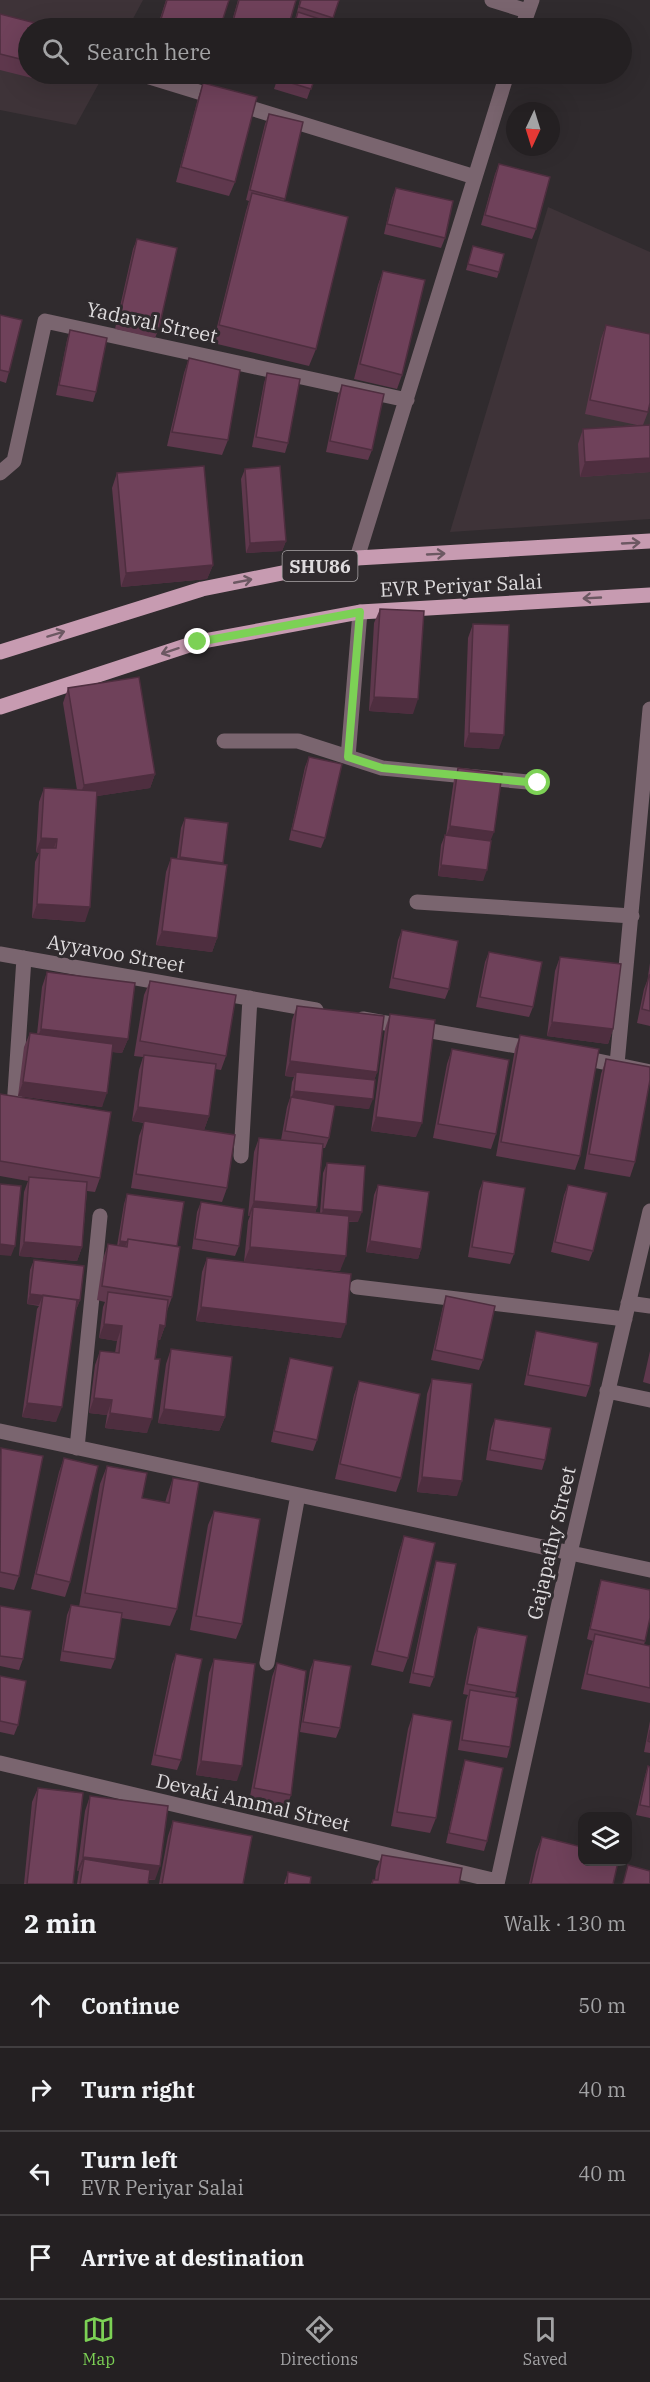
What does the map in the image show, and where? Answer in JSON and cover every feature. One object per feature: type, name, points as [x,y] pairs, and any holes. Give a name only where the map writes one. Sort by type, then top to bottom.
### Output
[{"type":"main road","name":"EVR Periyar Salai","points":[[0,652],[202,589],[357,558],[650,541]]},
{"type":"main road","name":"EVR Periyar Salai","points":[[0,707],[198,642],[360,612],[650,595]]},
{"type":"street","points":[[492,0],[530,6]]},
{"type":"street","points":[[173,84],[475,177]]},
{"type":"street","points":[[357,558],[408,400],[504,84]]},
{"type":"street","name":"Yadaval Street","points":[[0,473],[14,461],[45,321],[408,400]]},
{"type":"street","points":[[348,757],[360,612]]},
{"type":"street","points":[[617,1064],[650,709]]},
{"type":"street","points":[[224,741],[298,741],[382,768],[538,783]]},
{"type":"street","points":[[417,902],[632,916]]},
{"type":"street","name":"Ayyavoo Street","points":[[0,954],[330,1013]]},
{"type":"street","points":[[14,1108],[24,958]]},
{"type":"street","points":[[241,1156],[250,998]]},
{"type":"street","points":[[353,1017],[617,1064],[650,1072]]},
{"type":"street","name":"Gajapathy Street","points":[[497,1882],[570,1553],[650,1211]]},
{"type":"street","points":[[77,1448],[100,1216]]},
{"type":"street","points":[[357,1287],[625,1319]]},
{"type":"street","points":[[628,1303],[650,1306]]},
{"type":"street","points":[[608,1391],[650,1400]]},
{"type":"street","points":[[0,1431],[650,1570]]},
{"type":"street","points":[[267,1663],[298,1495]]},
{"type":"street","name":"Devaki Ammal Street","points":[[0,1763],[497,1882]]},
{"type":"shaded area","points":[[0,0],[143,0],[133,18],[18,18],[18,84],[99,84],[76,125],[0,110]]},
{"type":"shaded area","points":[[548,207],[650,252],[650,519],[450,532]]},
{"type":"building","points":[[167,0],[229,0],[223,18],[161,18]]},
{"type":"building","points":[[239,0],[296,0],[291,18],[234,18]]},
{"type":"building","points":[[301,0],[339,0],[333,18],[299,7]]},
{"type":"building","points":[[298,12],[317,18],[296,18]]},
{"type":"building","points":[[0,14],[18,19],[18,58],[0,54]]},
{"type":"building","points":[[203,84],[257,97],[235,182],[181,167]]},
{"type":"building","points":[[294,84],[313,84],[311,89]]},
{"type":"building","points":[[269,114],[303,122],[285,199],[250,190]]},
{"type":"building","points":[[499,164],[550,177],[536,229],[485,215]]},
{"type":"building","points":[[396,188],[453,201],[445,238],[387,224]]},
{"type":"building","points":[[252,193],[348,217],[316,349],[219,325]]},
{"type":"building","points":[[137,239],[177,248],[159,328],[119,319]]},
{"type":"building","points":[[473,246],[504,254],[499,272],[468,264]]},
{"type":"building","points":[[383,271],[425,280],[402,375],[360,364]]},
{"type":"building","points":[[0,315],[22,320],[9,372],[0,370]]},
{"type":"building","points":[[606,325],[650,334],[648,412],[590,400]]},
{"type":"building","points":[[70,330],[107,338],[96,392],[59,385]]},
{"type":"building","points":[[189,358],[240,370],[228,440],[172,432]]},
{"type":"building","points":[[267,373],[300,379],[288,443],[256,437]]},
{"type":"building","points":[[342,385],[384,394],[372,450],[330,441]]},
{"type":"building","points":[[650,425],[650,458],[585,462],[583,429]]},
{"type":"building","points":[[204,466],[213,565],[126,573],[117,473]]},
{"type":"building","points":[[280,466],[286,541],[250,543],[245,469]]},
{"type":"building","points":[[380,609],[424,611],[418,699],[374,697]]},
{"type":"building","points":[[473,624],[509,625],[504,735],[469,733]]},
{"type":"building","points":[[139,677],[155,774],[84,785],[68,688]]},
{"type":"building","points":[[309,757],[342,764],[325,838],[292,830]]},
{"type":"building","points":[[458,768],[502,774],[494,832],[450,826]]},
{"type":"building","points":[[44,788],[97,791],[90,907],[37,904],[40,848],[56,848],[57,839],[41,838]]},
{"type":"building","points":[[185,818],[228,823],[223,863],[180,857]]},
{"type":"building","points":[[445,835],[491,841],[487,870],[441,865]]},
{"type":"building","points":[[171,858],[227,865],[217,938],[162,931]]},
{"type":"building","points":[[402,930],[458,941],[449,989],[393,978]]},
{"type":"building","points":[[489,952],[542,962],[533,1007],[480,997]]},
{"type":"building","points":[[560,957],[621,964],[613,1029],[552,1022]]},
{"type":"building","points":[[47,972],[135,983],[128,1039],[41,1029]]},
{"type":"building","points":[[650,975],[650,1011],[642,1009]]},
{"type":"building","points":[[150,981],[236,995],[226,1056],[140,1041]]},
{"type":"building","points":[[297,1006],[384,1016],[377,1072],[290,1061]]},
{"type":"building","points":[[390,1014],[435,1020],[422,1123],[376,1117]]},
{"type":"building","points":[[30,1033],[113,1044],[107,1093],[23,1082]]},
{"type":"building","points":[[520,1035],[599,1049],[580,1156],[501,1142]]},
{"type":"building","points":[[452,1049],[509,1060],[496,1134],[438,1124]]},
{"type":"building","points":[[144,1055],[216,1064],[209,1116],[138,1107]]},
{"type":"building","points":[[606,1059],[650,1067],[650,1080],[635,1162],[589,1154]]},
{"type":"building","points":[[296,1072],[375,1080],[373,1099],[294,1091]]},
{"type":"building","points":[[0,1094],[111,1112],[100,1178],[0,1161]]},
{"type":"building","points":[[291,1097],[335,1105],[329,1138],[285,1131]]},
{"type":"building","points":[[144,1121],[235,1135],[227,1188],[136,1174]]},
{"type":"building","points":[[259,1138],[323,1144],[317,1207],[254,1201]]},
{"type":"building","points":[[327,1163],[365,1166],[362,1212],[323,1209]]},
{"type":"building","points":[[29,1177],[87,1182],[82,1247],[24,1242]]},
{"type":"building","points":[[483,1181],[525,1188],[514,1254],[472,1247]]},
{"type":"building","points":[[0,1184],[21,1186],[15,1246],[0,1244]]},
{"type":"building","points":[[378,1185],[429,1192],[421,1249],[370,1241]]},
{"type":"building","points":[[568,1185],[607,1193],[593,1251],[555,1242]]},
{"type":"building","points":[[127,1194],[184,1202],[177,1246],[128,1239],[127,1242],[120,1241]]},
{"type":"building","points":[[201,1202],[244,1209],[239,1246],[195,1239]]},
{"type":"building","points":[[253,1207],[349,1216],[346,1256],[250,1247]]},
{"type":"building","points":[[128,1239],[180,1247],[172,1297],[102,1286],[108,1244],[127,1247]]},
{"type":"building","points":[[207,1258],[351,1274],[346,1324],[201,1307]]},
{"type":"building","points":[[34,1260],[84,1266],[80,1300],[30,1294]]},
{"type":"building","points":[[108,1292],[168,1300],[165,1326],[160,1325],[155,1359],[160,1359],[152,1419],[110,1413],[112,1400],[94,1398],[100,1351],[119,1353],[122,1326],[104,1324]]},
{"type":"building","points":[[43,1295],[77,1300],[62,1407],[27,1403]]},
{"type":"building","points":[[446,1296],[495,1306],[483,1360],[435,1350]]},
{"type":"building","points":[[536,1331],[598,1343],[590,1386],[528,1375]]},
{"type":"building","points":[[171,1349],[232,1357],[225,1417],[164,1409]]},
{"type":"building","points":[[290,1358],[333,1367],[317,1440],[274,1431]]},
{"type":"building","points":[[432,1379],[472,1384],[462,1481],[422,1477]]},
{"type":"building","points":[[359,1381],[420,1394],[401,1478],[340,1464]]},
{"type":"building","points":[[495,1419],[551,1428],[545,1460],[490,1450]]},
{"type":"building","points":[[1,1448],[43,1456],[19,1576],[0,1572]]},
{"type":"building","points":[[64,1458],[98,1466],[70,1582],[36,1574]]},
{"type":"building","points":[[107,1466],[147,1473],[142,1498],[169,1503],[173,1478],[199,1482],[177,1609],[85,1593]]},
{"type":"building","points":[[214,1511],[260,1519],[242,1624],[196,1616]]},
{"type":"building","points":[[404,1536],[435,1543],[408,1658],[377,1651]]},
{"type":"building","points":[[436,1561],[456,1564],[434,1677],[413,1673]]},
{"type":"building","points":[[601,1580],[650,1590],[650,1618],[645,1641],[590,1629]]},
{"type":"building","points":[[71,1605],[122,1613],[115,1659],[63,1651]]},
{"type":"building","points":[[0,1606],[31,1611],[23,1659],[0,1656]]},
{"type":"building","points":[[478,1627],[527,1636],[516,1693],[467,1684]]},
{"type":"building","points":[[595,1634],[650,1646],[650,1688],[587,1674]]},
{"type":"building","points":[[176,1654],[202,1659],[181,1760],[155,1755]]},
{"type":"building","points":[[214,1659],[255,1664],[242,1766],[201,1761]]},
{"type":"building","points":[[314,1660],[351,1666],[340,1728],[303,1722]]},
{"type":"building","points":[[277,1663],[306,1671],[291,1795],[254,1788]]},
{"type":"building","points":[[0,1676],[26,1681],[18,1725],[0,1721]]},
{"type":"building","points":[[470,1690],[518,1698],[510,1747],[462,1740]]},
{"type":"building","points":[[413,1714],[452,1721],[436,1818],[397,1812]]},
{"type":"building","points":[[465,1760],[503,1768],[487,1841],[449,1833]]},
{"type":"building","points":[[648,1766],[650,1767],[650,1807],[640,1805]]},
{"type":"building","points":[[38,1788],[83,1793],[73,1884],[27,1884]]},
{"type":"building","points":[[90,1796],[168,1806],[160,1866],[83,1857]]},
{"type":"building","points":[[173,1821],[252,1836],[243,1884],[162,1884]]},
{"type":"building","points":[[542,1837],[578,1846],[578,1866],[617,1866],[613,1884],[531,1884]]},
{"type":"building","points":[[382,1855],[462,1868],[459,1884],[372,1884],[373,1880],[378,1880]]},
{"type":"building","points":[[84,1859],[150,1870],[148,1884],[80,1884]]},
{"type":"building","points":[[628,1866],[650,1871],[650,1884],[623,1884]]},
{"type":"building","points":[[288,1872],[311,1877],[310,1884],[287,1884]]},
{"type":"route","points":[[198,642],[360,612],[348,757],[382,768],[538,783]]}]
